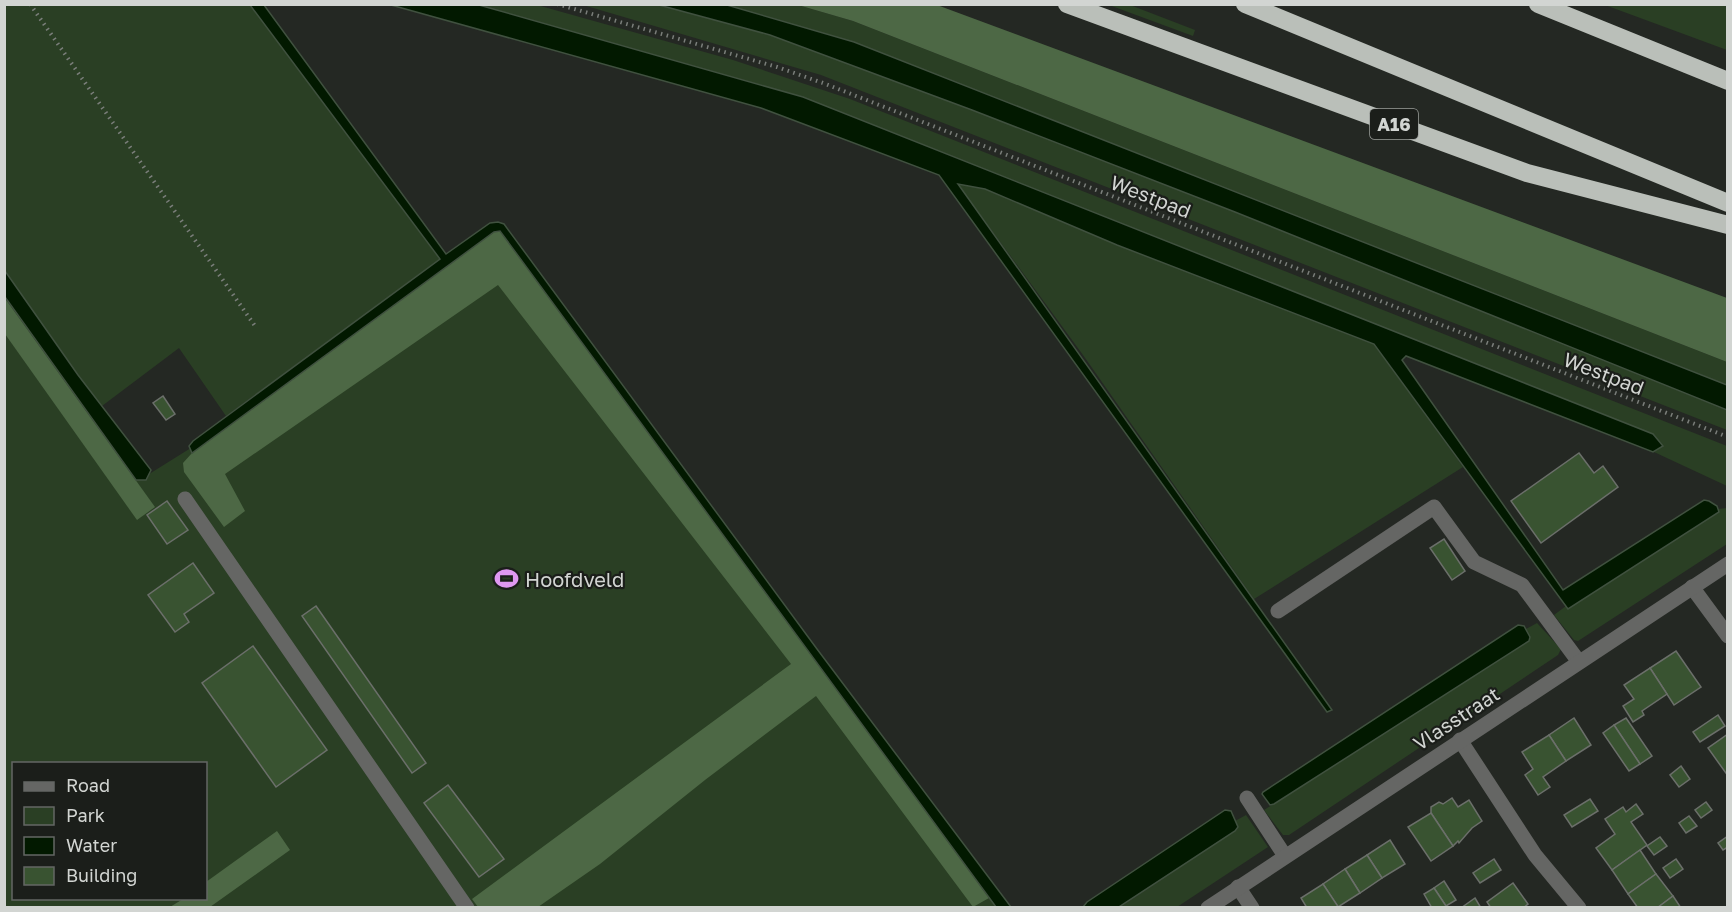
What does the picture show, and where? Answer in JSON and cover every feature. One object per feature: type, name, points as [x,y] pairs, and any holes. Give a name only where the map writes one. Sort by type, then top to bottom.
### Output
[{"type":"highway","name":"A16","points":[[1067,4],[1527,173],[1728,225]]},
{"type":"highway","points":[[1245,4],[1728,203]]},
{"type":"highway","points":[[1538,4],[1728,81]]},
{"type":"street","points":[[185,498],[467,908]]},
{"type":"street","points":[[1278,611],[1434,507],[1474,562],[1522,585],[1579,662]]},
{"type":"street","name":"Vlasstraat","points":[[1208,908],[1728,564]]},
{"type":"street","points":[[1692,586],[1728,636]]},
{"type":"street","points":[[1460,740],[1535,855],[1579,908]]},
{"type":"street","points":[[1246,798],[1285,856]]},
{"type":"street","points":[[1238,887],[1252,908]]},
{"type":"path","points":[[30,4],[255,326]]},
{"type":"path","name":"Westpad","points":[[557,4],[777,67],[823,83],[1728,437]]},
{"type":"green space","points":[[5,4],[250,5],[441,259],[226,416],[179,348],[98,409],[146,476],[194,446],[500,227],[1002,908],[5,908]]},
{"type":"green space","points":[[479,5],[537,5],[733,60],[850,99],[1727,446],[1727,486],[1654,452],[1663,446],[1652,434],[803,97]]},
{"type":"green space","points":[[583,5],[659,5],[770,35],[972,110],[1235,212],[1727,410],[1727,430],[821,75]]},
{"type":"green space","points":[[727,5],[798,5],[853,21],[1727,362],[1727,385],[854,42]]},
{"type":"green space","points":[[1109,5],[1130,5],[1195,30],[1193,36]]},
{"type":"green space","points":[[1605,5],[1727,5],[1727,50]]},
{"type":"green space","points":[[957,183],[985,189],[1117,245],[1374,344],[1463,467],[1254,599],[1083,355]]},
{"type":"green space","points":[[1727,508],[1727,544],[1578,641],[1574,640],[1554,615],[1566,606],[1568,609],[1718,512],[1718,509]]},
{"type":"green space","points":[[1537,623],[1561,649],[1558,655],[1289,835],[1283,835],[1264,810],[1529,641],[1526,629]]},
{"type":"green space","points":[[1246,815],[1268,847],[1177,907],[1119,908],[1235,831],[1238,827],[1235,821]]},
{"type":"shaded area","points":[[798,5],[937,5],[1727,298],[1727,362],[853,21]]},
{"type":"shaded area","points":[[500,231],[989,898],[973,907],[816,696],[705,780],[600,864],[538,907],[478,907],[472,899],[791,664],[498,285],[225,474],[245,511],[224,527],[184,472],[183,463],[192,453],[494,232]]},
{"type":"shaded area","points":[[4,297],[155,507],[137,520],[5,334]]},
{"type":"shaded area","points":[[277,831],[290,850],[210,907],[170,907],[181,900],[207,900],[207,881]]},
{"type":"water","points":[[250,5],[264,5],[446,254],[490,223],[504,224],[817,649],[1011,907],[996,907],[500,231],[494,232],[192,453],[189,446],[193,441],[440,259]]},
{"type":"water","points":[[391,5],[479,5],[803,97],[1653,434],[1663,446],[1653,452],[1406,356],[1402,360],[1563,590],[1704,500],[1717,506],[1719,512],[1568,609],[1374,344],[1117,245],[985,189],[958,184],[1332,710],[1327,712],[939,175],[761,108]]},
{"type":"water","points":[[659,5],[727,5],[854,42],[1727,385],[1727,410],[1235,212],[972,110],[770,35]]},
{"type":"water","points":[[5,271],[78,375],[151,470],[146,480],[136,480],[5,297]]},
{"type":"water","points":[[1518,625],[1524,626],[1530,637],[1529,641],[1274,804],[1270,805],[1262,794],[1263,792]]},
{"type":"water","points":[[1225,810],[1231,811],[1238,827],[1235,831],[1119,907],[1083,907],[1087,902]]},
{"type":"building","points":[[163,396],[175,414],[166,420],[153,403]]},
{"type":"building","points":[[1579,453],[1594,473],[1603,466],[1618,487],[1541,543],[1511,501]]},
{"type":"building","points":[[167,501],[188,530],[167,544],[147,515]]},
{"type":"building","points":[[1444,539],[1465,571],[1452,580],[1430,548]]},
{"type":"building","points":[[193,563],[214,593],[184,614],[189,622],[175,632],[148,595]]},
{"type":"building","points":[[316,606],[426,763],[412,773],[302,616]]},
{"type":"building","points":[[253,646],[327,750],[276,787],[202,683]]},
{"type":"building","points":[[1676,651],[1701,687],[1674,705],[1650,668]]},
{"type":"building","points":[[1650,668],[1667,694],[1642,711],[1644,715],[1633,722],[1623,706],[1634,699],[1624,685]]},
{"type":"building","points":[[1718,715],[1725,726],[1700,742],[1693,732]]},
{"type":"building","points":[[1574,718],[1591,745],[1566,761],[1549,735]]},
{"type":"building","points":[[1626,718],[1652,756],[1640,764],[1614,725]]},
{"type":"building","points":[[1614,725],[1640,764],[1629,771],[1603,733]]},
{"type":"building","points":[[1728,734],[1728,776],[1708,748]]},
{"type":"building","points":[[1549,735],[1566,761],[1543,777],[1550,787],[1538,795],[1525,775],[1533,769],[1522,752]]},
{"type":"building","points":[[1681,766],[1690,779],[1679,787],[1670,775]]},
{"type":"building","points":[[448,785],[504,859],[479,877],[424,803]]},
{"type":"building","points":[[1452,798],[1458,807],[1469,800],[1482,821],[1453,846],[1431,813],[1431,807],[1439,802],[1443,804]]},
{"type":"building","points":[[1590,799],[1598,811],[1572,827],[1564,815]]},
{"type":"building","points":[[1706,802],[1712,810],[1701,818],[1695,810]]},
{"type":"building","points":[[1636,804],[1643,814],[1631,822],[1647,845],[1612,870],[1596,848],[1615,834],[1605,819],[1623,807],[1626,812]]},
{"type":"building","points":[[1431,813],[1453,846],[1431,861],[1408,827]]},
{"type":"building","points":[[1689,816],[1697,826],[1686,833],[1679,823]]},
{"type":"building","points":[[1728,836],[1728,847],[1723,850],[1718,843]]},
{"type":"building","points":[[1660,837],[1667,846],[1654,855],[1647,846]]},
{"type":"building","points":[[1390,840],[1405,864],[1382,878],[1367,855]]},
{"type":"building","points":[[1640,850],[1656,874],[1628,894],[1612,870]]},
{"type":"building","points":[[1367,855],[1382,878],[1360,893],[1345,869]]},
{"type":"building","points":[[1494,859],[1501,870],[1480,883],[1473,873]]},
{"type":"building","points":[[1676,859],[1683,869],[1670,878],[1663,868]]},
{"type":"building","points":[[1345,869],[1360,893],[1338,907],[1323,884]]},
{"type":"building","points":[[1656,874],[1673,896],[1657,908],[1638,908],[1628,894]]},
{"type":"building","points":[[1444,881],[1456,900],[1446,906],[1434,888]]},
{"type":"building","points":[[1513,883],[1528,904],[1523,908],[1491,908],[1487,902]]},
{"type":"building","points":[[1323,884],[1339,908],[1307,908],[1301,898]]},
{"type":"building","points":[[1434,888],[1446,906],[1445,908],[1432,908],[1424,894]]},
{"type":"building","points":[[1673,896],[1681,908],[1657,908]]},
{"type":"building","points":[[1475,898],[1481,908],[1461,908]]},
{"type":"place","name":"Hoofdveld","points":[[507,579]]}]
